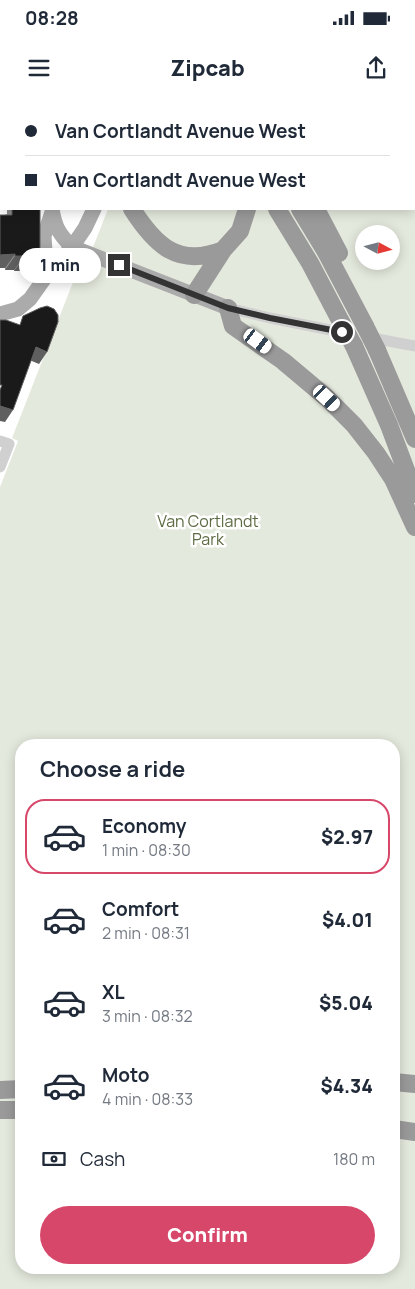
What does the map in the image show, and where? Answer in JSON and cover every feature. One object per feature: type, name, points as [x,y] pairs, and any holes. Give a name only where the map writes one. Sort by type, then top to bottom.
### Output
[{"type":"highway","points":[[133,210],[149,234],[174,252],[201,256],[223,250]]},
{"type":"highway","points":[[194,295],[223,250],[240,231],[244,224],[247,210]]},
{"type":"highway","points":[[278,210],[310,263],[354,346],[392,432],[415,494]]},
{"type":"highway","points":[[301,210],[326,252],[377,350],[415,439]]},
{"type":"highway","points":[[317,210],[344,263],[361,318]]},
{"type":"highway","points":[[228,308],[233,326],[283,361],[327,398],[354,425],[389,472],[415,527]]},
{"type":"highway","points":[[400,1083],[415,1084]]},
{"type":"highway","points":[[0,1090],[15,1089]]},
{"type":"highway","points":[[0,1110],[15,1110]]},
{"type":"highway","points":[[400,1130],[415,1132]]},
{"type":"main road","points":[[52,210],[59,234],[72,247],[228,308]]},
{"type":"main road","points":[[40,285],[45,252],[44,236],[52,210]]},
{"type":"main road","points":[[0,314],[22,307],[30,299],[47,275],[72,247],[85,228],[94,210]]},
{"type":"street","points":[[228,308],[415,346]]},
{"type":"street","points":[[0,467],[4,443]]},
{"type":"green space","name":"Van Cortlandt Park","points":[[108,210],[415,210],[415,1289],[0,1289],[0,487],[18,441],[12,438],[77,272],[88,260]]},
{"type":"building","points":[[12,210],[40,210],[40,247],[38,257],[24,258],[24,256],[15,256],[15,254],[0,255],[0,215],[12,215]]},
{"type":"building","points":[[47,306],[54,309],[58,315],[58,322],[47,352],[36,347],[13,410],[0,406],[0,390],[2,385],[0,385],[0,320],[20,325],[23,316]]},
{"type":"route","points":[[119,265],[228,308],[342,332]]}]
